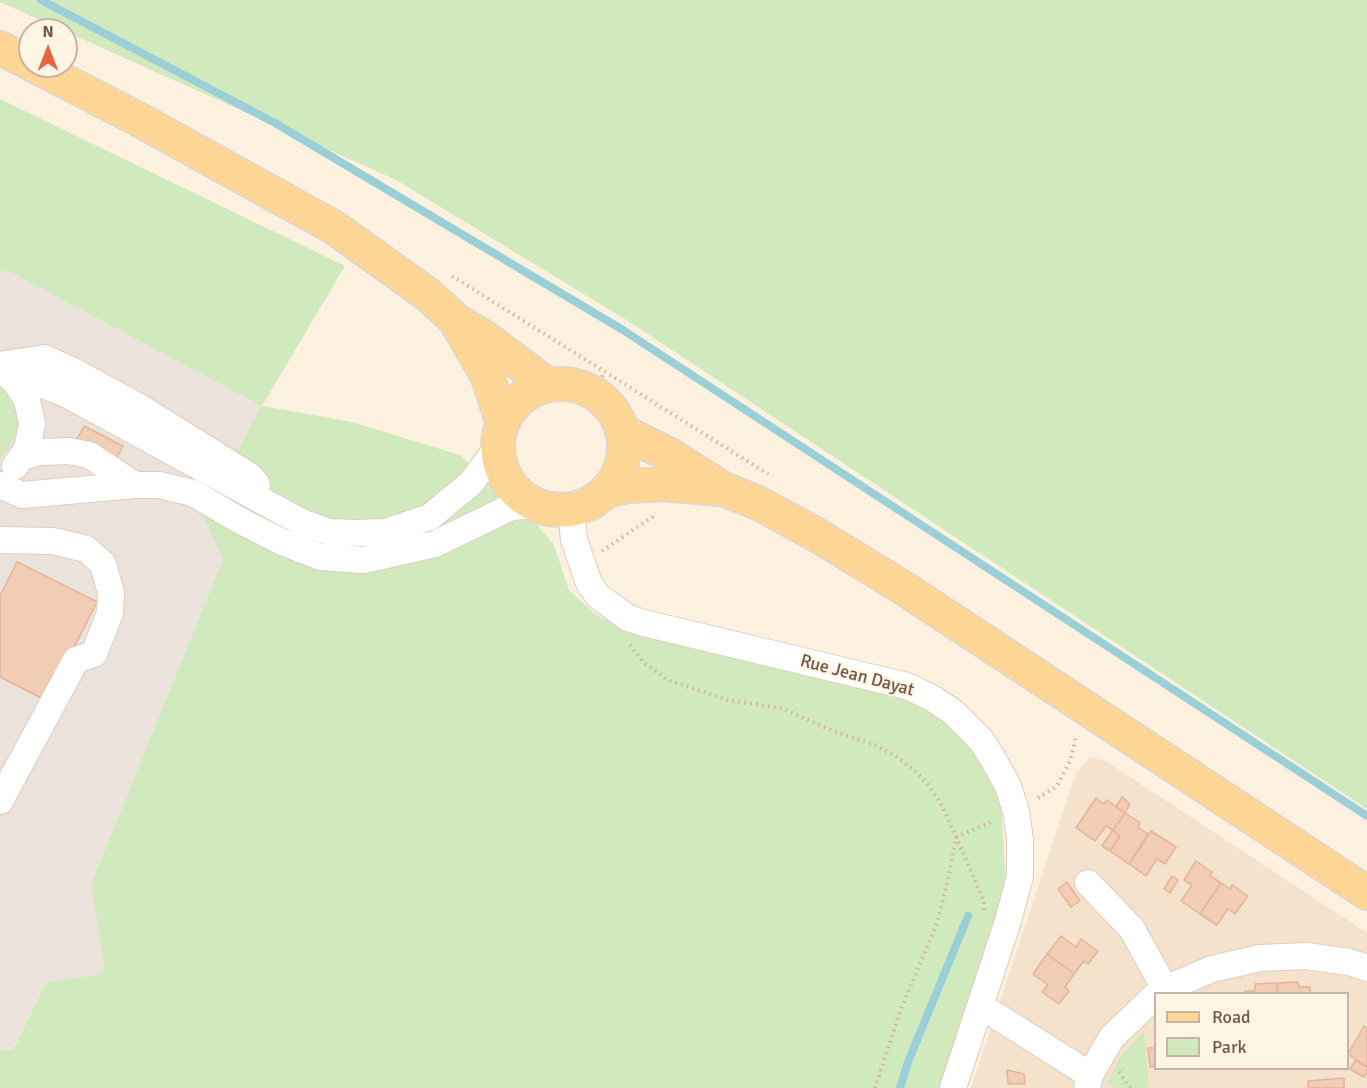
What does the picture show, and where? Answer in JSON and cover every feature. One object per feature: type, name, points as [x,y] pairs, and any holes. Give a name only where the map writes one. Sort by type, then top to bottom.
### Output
[{"type":"main road","points":[[0,48],[18,57]]},
{"type":"main road","points":[[58,78],[136,118],[335,228],[427,294],[457,321],[485,338],[548,385]]},
{"type":"main road","points":[[457,321],[487,375],[500,435],[500,464],[511,486],[522,497],[536,505],[550,509],[571,510],[592,502],[608,490],[618,476],[624,459],[621,423],[611,407],[597,394],[577,385],[562,383],[548,385],[524,396],[512,408],[500,435]]},
{"type":"main road","points":[[623,432],[670,455],[723,489],[758,502],[905,589],[1367,893]]},
{"type":"main road","points":[[608,490],[628,486],[664,484],[723,489]]},
{"type":"street","points":[[0,368],[68,395],[301,522],[329,531],[357,534],[385,532],[430,517],[471,483],[500,435]]},
{"type":"street","points":[[0,368],[14,380],[27,400],[32,424],[27,449],[13,469],[0,477]]},
{"type":"street","points":[[21,457],[41,452],[69,451],[89,455],[135,485]]},
{"type":"street","points":[[0,485],[22,495],[159,485],[194,493],[282,542],[320,557],[364,560],[435,544],[511,507],[536,505]]},
{"type":"street","name":"Rue Jean Dayat","points":[[571,510],[574,540],[589,583],[598,596],[628,618],[652,626],[907,686],[932,698],[953,712],[981,740],[1001,771],[1010,793],[1018,826],[1020,876],[953,1088]]},
{"type":"street","points":[[0,540],[53,541],[86,549],[103,564],[111,593],[110,613],[94,654],[76,660],[0,801]]},
{"type":"street","points":[[1088,883],[1132,930],[1159,992],[1212,969],[1260,958],[1306,956],[1349,962],[1367,968]]},
{"type":"street","points":[[979,1008],[995,1015],[1088,1081],[1112,1037],[1154,997]]},
{"type":"path","points":[[597,394],[604,371],[683,423]]},
{"type":"path","points":[[628,618],[630,646],[643,662],[668,680],[718,697],[781,708],[833,731],[875,745],[913,769],[929,786],[943,807],[984,901],[984,917]]},
{"type":"path","points":[[874,1088],[901,1009],[936,926],[956,837]]},
{"type":"shaded area","points":[[3,268],[261,406],[236,455],[223,559],[91,884],[104,964],[100,974],[46,982],[12,1049],[0,1051],[0,273]]},
{"type":"shaded area","points":[[1090,757],[1106,761],[1367,933],[1367,1088],[971,1088],[1076,773]]},
{"type":"green space","points":[[0,0],[1367,0],[1367,809],[628,321],[396,180],[78,37],[78,18],[36,18]]},
{"type":"green space","points":[[0,99],[345,266],[262,406],[352,422],[460,455],[538,526],[554,545],[569,590],[595,614],[635,634],[887,690],[940,717],[979,755],[1001,803],[1006,885],[941,1088],[0,1088],[0,1051],[13,1049],[46,982],[100,974],[104,964],[91,884],[223,559],[201,512],[236,455],[261,406],[3,268],[0,273]]},
{"type":"green space","points":[[0,382],[15,404],[18,417],[13,442],[0,458]]},
{"type":"green space","points":[[1144,1030],[1149,1088],[1116,1088],[1107,1084],[1119,1058]]},
{"type":"building","points":[[84,426],[123,446],[115,461],[76,441]]},
{"type":"building","points":[[17,562],[97,602],[47,701],[0,677],[0,596]]},
{"type":"building","points":[[1122,797],[1130,804],[1125,813],[1116,807]]},
{"type":"building","points":[[1096,798],[1104,804],[1107,800],[1125,813],[1113,830],[1106,826],[1095,841],[1076,828]]},
{"type":"building","points":[[1125,813],[1140,823],[1138,827],[1148,834],[1129,864],[1110,851],[1120,836],[1113,830]]},
{"type":"building","points":[[1113,830],[1120,836],[1110,851],[1102,846]]},
{"type":"building","points":[[1151,831],[1176,847],[1165,864],[1157,859],[1146,876],[1129,864]]},
{"type":"building","points":[[1196,861],[1212,872],[1210,876],[1221,883],[1200,914],[1181,901],[1192,885],[1184,880]]},
{"type":"building","points":[[1172,876],[1178,880],[1170,893],[1164,889]]},
{"type":"building","points":[[1067,882],[1080,901],[1071,907],[1058,889]]},
{"type":"building","points":[[1221,883],[1230,889],[1232,885],[1248,896],[1235,914],[1228,909],[1217,925],[1200,914]]},
{"type":"building","points":[[1061,936],[1076,947],[1081,939],[1098,951],[1088,964],[1084,961],[1074,974],[1047,954]]},
{"type":"building","points":[[1047,954],[1074,974],[1065,987],[1069,991],[1059,1004],[1042,992],[1048,985],[1033,974]]},
{"type":"building","points":[[1298,982],[1299,987],[1310,987],[1310,992],[1277,992],[1277,983]]},
{"type":"building","points":[[1277,983],[1277,992],[1245,992],[1255,991],[1255,984]]},
{"type":"building","points":[[1364,1026],[1367,1028],[1367,1067],[1349,1055]]},
{"type":"building","points":[[1148,1048],[1154,1048],[1154,1066],[1150,1067]]},
{"type":"building","points":[[1356,1060],[1367,1067],[1364,1077],[1350,1069]]},
{"type":"building","points":[[1007,1070],[1024,1074],[1025,1084],[1008,1084]]},
{"type":"building","points":[[1344,1078],[1344,1088],[1308,1088],[1308,1081]]},
{"type":"waterway","points":[[41,0],[275,123],[623,330],[1367,816]]},
{"type":"waterway","points":[[900,1088],[908,1062],[968,916]]}]
